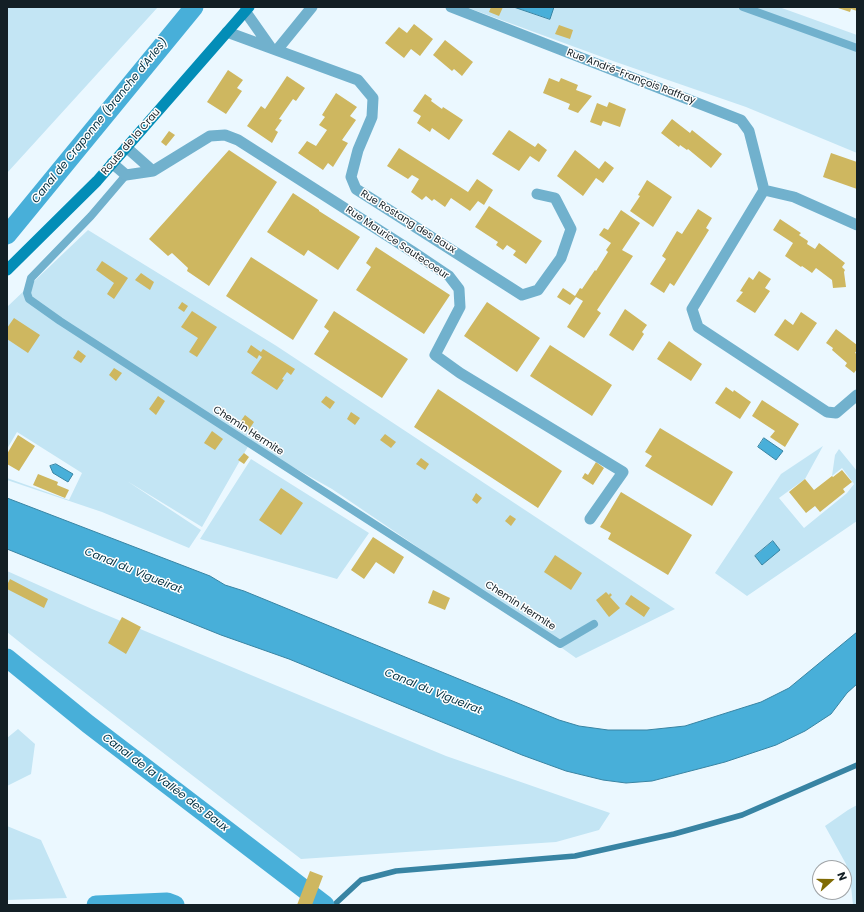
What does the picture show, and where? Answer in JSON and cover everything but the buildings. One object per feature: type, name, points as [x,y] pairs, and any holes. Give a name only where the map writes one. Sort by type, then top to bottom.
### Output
[{"type":"main road","name":"Route de la Crau","points":[[7,270],[97,181],[247,9]]},
{"type":"street","points":[[247,9],[274,48],[312,7]]},
{"type":"street","name":"Rue André-François Raffray","points":[[451,7],[741,120],[749,131],[764,190]]},
{"type":"street","name":"Rue Rostang des Baux","points":[[227,32],[358,80],[373,98],[372,117],[358,150],[351,177],[356,189],[522,295],[538,290],[561,258],[571,229],[555,198],[537,194]]},
{"type":"street","name":"Rue Maurice Sautecoeur","points":[[126,175],[153,171],[210,136],[224,135],[238,140],[449,276],[459,289],[460,307],[435,355],[460,373],[622,472],[590,519]]},
{"type":"street","points":[[126,147],[153,171]]},
{"type":"street","points":[[112,163],[126,175]]},
{"type":"street","points":[[857,225],[794,197],[764,190],[692,309],[698,327],[827,412],[836,412],[857,395]]},
{"type":"lane","points":[[743,7],[857,48]]},
{"type":"lane","name":"Chemin Hermite","points":[[126,175],[91,216],[31,278],[27,293],[29,299],[66,325],[560,644],[594,624]]},
{"type":"shaded area","points":[[7,7],[158,7],[7,173]]},
{"type":"shaded area","points":[[466,7],[779,7],[857,35],[857,153],[746,107],[613,61]]},
{"type":"shaded area","points":[[88,230],[275,345],[675,609],[576,658],[472,584],[332,489],[250,443],[202,527],[127,481],[201,530],[189,548],[102,512],[7,480],[7,478],[69,500],[82,473],[17,432],[7,449],[7,307]]},
{"type":"shaded area","points":[[823,446],[805,479],[779,498],[804,528],[847,493],[854,484],[842,468],[832,476],[835,455],[839,449],[857,471],[857,521],[747,596],[715,573],[781,474]]},
{"type":"shaded area","points":[[251,459],[369,533],[337,579],[200,539]]},
{"type":"shaded area","points":[[7,571],[92,609],[446,756],[610,813],[599,830],[556,842],[301,859],[7,632]]},
{"type":"shaded area","points":[[18,729],[35,744],[31,774],[7,786],[7,738]]},
{"type":"shaded area","points":[[857,805],[857,905],[853,905],[852,860],[844,860],[825,826]]},
{"type":"shaded area","points":[[7,826],[41,840],[67,898],[7,900]]},
{"type":"water","points":[[514,7],[554,7],[550,19]]},
{"type":"water","points":[[764,438],[783,451],[776,460],[758,447]]},
{"type":"water","points":[[56,464],[73,474],[68,482],[53,473],[50,466]]},
{"type":"water","name":"Canal du Vigueirat","points":[[7,498],[210,576],[225,585],[244,591],[559,720],[579,726],[608,730],[647,730],[685,726],[761,702],[789,688],[857,632],[857,684],[847,693],[831,714],[805,731],[776,745],[725,762],[652,781],[626,783],[603,780],[566,771],[522,755],[289,659],[221,635],[7,549]]},
{"type":"water","points":[[773,541],[780,550],[762,565],[755,556]]},
{"type":"waterway","name":"Canal de Craponne (branche d'Arles)","points":[[7,235],[194,7]]},
{"type":"waterway","name":"Canal de la Vallée des Baux","points":[[7,658],[88,724],[325,905]]},
{"type":"waterway","points":[[334,905],[361,880],[396,871],[575,856],[674,834],[742,815],[857,765]]},
{"type":"waterway","points":[[96,905],[167,902],[175,905]]}]
